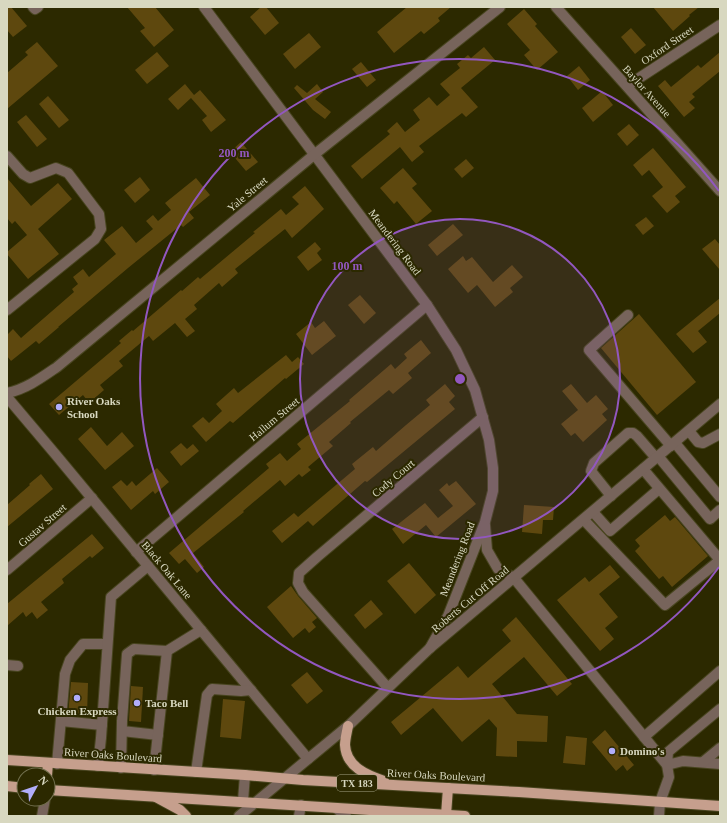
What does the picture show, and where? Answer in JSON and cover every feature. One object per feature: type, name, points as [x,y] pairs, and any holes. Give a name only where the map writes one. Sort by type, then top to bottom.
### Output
[{"type":"main road","points":[[348,726],[345,744],[347,755],[354,766],[368,775],[398,786]]},
{"type":"main road","name":"River Oaks Boulevard","points":[[7,760],[720,806]]},
{"type":"main road","points":[[51,767],[53,763]]},
{"type":"main road","points":[[446,815],[448,788]]},
{"type":"main road","points":[[56,790],[243,801],[385,813],[465,816]]},
{"type":"main road","points":[[154,796],[180,810],[186,816]]},
{"type":"street","points":[[33,7],[35,9],[38,7]]},
{"type":"street","name":"Meandering Road","points":[[204,7],[427,304],[456,350],[475,390],[489,440],[493,468],[493,491],[485,522],[448,616],[430,648]]},
{"type":"street","name":"Yale Street","points":[[7,393],[18,391],[41,379],[57,367],[315,154],[500,7]]},
{"type":"street","name":"Baylor Avenue","points":[[556,7],[720,191]]},
{"type":"street","name":"Oxford Street","points":[[628,86],[720,25]]},
{"type":"street","points":[[7,156],[22,174],[30,178],[56,168],[68,174],[98,214],[101,229],[95,239],[8,307]]},
{"type":"street","name":"Hallum Street","points":[[136,552],[427,304]]},
{"type":"street","points":[[628,315],[589,350],[720,497]]},
{"type":"street","name":"Black Oak Lane","points":[[7,397],[308,759]]},
{"type":"street","name":"Roberts Cut Off Road","points":[[239,816],[348,726],[430,648],[584,520],[657,457],[719,408]]},
{"type":"street","name":"Cody Court","points":[[388,688],[303,592],[298,583],[299,574],[317,557],[483,417]]},
{"type":"street","points":[[689,431],[698,442],[702,443],[720,434]]},
{"type":"street","points":[[611,496],[590,471],[594,463],[628,433],[633,433],[657,457],[710,518],[720,510]]},
{"type":"street","points":[[584,520],[665,605],[720,560],[659,489],[644,469]]},
{"type":"street","points":[[593,512],[610,531],[659,489]]},
{"type":"street","name":"Gustav Street","points":[[7,570],[92,498]]},
{"type":"street","name":"Meandering Road","points":[[485,522],[487,550],[498,569],[514,578],[667,765]]},
{"type":"street","points":[[98,766],[110,597],[148,566]]},
{"type":"street","points":[[121,768],[127,654],[134,649],[167,651],[201,630]]},
{"type":"street","points":[[53,763],[61,721],[64,674],[70,660],[83,644],[107,644]]},
{"type":"street","points":[[154,770],[167,651]]},
{"type":"street","points":[[7,665],[18,666]]},
{"type":"street","points":[[644,737],[720,671]]},
{"type":"street","points":[[196,772],[207,695],[212,689],[241,692],[251,690]]},
{"type":"street","points":[[659,816],[660,802],[669,777],[667,765],[668,752],[720,709]]},
{"type":"street","points":[[61,721],[102,725]]},
{"type":"street","points":[[122,731],[158,735]]},
{"type":"street","points":[[703,762],[720,748]]},
{"type":"street","points":[[667,765],[683,761],[720,764]]},
{"type":"street","points":[[243,801],[245,775]]},
{"type":"street","points":[[299,816],[301,805]]},
{"type":"street","points":[[336,808],[346,816]]},
{"type":"building","points":[[7,7],[11,7],[27,26],[13,37],[7,30]]},
{"type":"building","points":[[127,7],[155,7],[174,30],[154,47],[140,31],[145,28]]},
{"type":"building","points":[[261,7],[266,7],[279,23],[265,35],[250,17]]},
{"type":"building","points":[[407,7],[451,7],[438,18],[440,21],[424,34],[421,31],[394,53],[377,32]]},
{"type":"building","points":[[653,7],[699,7],[673,31]]},
{"type":"building","points":[[524,9],[537,24],[535,26],[558,52],[537,70],[524,55],[530,50],[507,24]]},
{"type":"building","points":[[631,28],[646,45],[635,54],[621,37]]},
{"type":"building","points":[[309,33],[321,47],[295,69],[283,54]]},
{"type":"building","points":[[37,42],[58,66],[7,109],[7,73],[28,55],[25,52]]},
{"type":"building","points":[[484,47],[495,60],[461,88],[478,107],[466,117],[462,113],[419,146],[424,152],[412,162],[400,147],[362,179],[351,166],[390,134],[387,131],[397,122],[405,132],[420,120],[413,110],[429,97],[437,106],[450,95],[440,84],[460,68],[457,64],[468,55],[471,58]]},
{"type":"building","points":[[157,52],[169,66],[147,84],[135,70]]},
{"type":"building","points":[[720,52],[720,71],[692,94],[695,97],[689,102],[695,108],[684,117],[658,86],[665,80],[671,87],[698,65],[701,68]]},
{"type":"building","points":[[361,62],[376,80],[367,87],[352,69]]},
{"type":"building","points":[[579,66],[590,80],[578,90],[567,76]]},
{"type":"building","points":[[185,84],[194,95],[200,90],[226,120],[211,132],[202,120],[207,116],[191,98],[178,110],[168,99]]},
{"type":"building","points":[[317,84],[323,92],[315,99],[331,112],[325,119],[313,110],[294,88],[297,85],[307,93]]},
{"type":"building","points":[[602,91],[613,105],[593,122],[582,108]]},
{"type":"building","points":[[48,96],[69,120],[59,128],[39,104]]},
{"type":"building","points":[[26,115],[47,139],[37,147],[17,122]]},
{"type":"building","points":[[629,124],[639,135],[627,146],[617,134]]},
{"type":"building","points":[[241,142],[258,162],[246,171],[230,152]]},
{"type":"building","points":[[653,148],[686,187],[675,196],[680,202],[667,213],[652,196],[663,187],[649,170],[642,176],[633,165]]},
{"type":"building","points":[[466,159],[474,168],[462,178],[454,169]]},
{"type":"building","points":[[403,168],[417,184],[412,188],[432,211],[416,224],[397,201],[394,204],[380,188]]},
{"type":"building","points":[[140,177],[150,190],[135,203],[124,190]]},
{"type":"building","points":[[7,178],[31,206],[58,183],[72,199],[38,229],[59,254],[28,279],[7,254],[7,252],[27,235],[15,221],[12,224],[7,218]]},
{"type":"building","points":[[196,178],[210,195],[189,212],[194,218],[183,227],[181,225],[128,268],[39,344],[36,341],[11,361],[7,356],[7,335],[13,329],[21,338],[74,292],[72,289],[78,284],[73,277],[83,269],[89,277],[116,254],[104,240],[122,226],[136,243],[153,229],[146,221],[153,215],[158,221],[171,210],[165,203]]},
{"type":"building","points":[[305,186],[324,209],[292,238],[285,229],[235,269],[238,273],[222,287],[219,283],[194,305],[197,309],[185,319],[195,331],[187,337],[175,323],[153,341],[149,336],[119,361],[123,366],[100,385],[104,390],[89,403],[83,395],[59,415],[49,404],[121,343],[119,341],[132,330],[133,331],[198,277],[200,279],[281,209],[286,215],[299,204],[292,197]]},
{"type":"building","points":[[646,217],[654,226],[643,235],[635,225]]},
{"type":"building","points":[[453,224],[463,235],[437,256],[428,245]]},
{"type":"building","points":[[715,239],[720,245],[720,270],[702,249]]},
{"type":"building","points":[[315,242],[321,249],[317,253],[322,260],[308,271],[297,257]]},
{"type":"building","points":[[463,256],[466,261],[472,257],[493,282],[512,265],[523,277],[510,288],[513,292],[495,307],[477,285],[468,293],[448,269]]},
{"type":"building","points":[[360,295],[376,313],[364,324],[348,305]]},
{"type":"building","points":[[720,298],[720,313],[698,331],[707,342],[693,353],[676,334]]},
{"type":"building","points":[[639,314],[696,382],[657,415],[601,348]]},
{"type":"building","points":[[324,321],[336,336],[312,355],[296,334],[311,322],[315,328]]},
{"type":"building","points":[[421,340],[431,353],[408,373],[412,378],[393,394],[389,390],[350,422],[351,423],[329,442],[333,446],[308,467],[311,470],[302,477],[299,474],[285,486],[280,480],[243,511],[244,512],[193,553],[204,567],[197,573],[185,559],[179,564],[169,553],[269,468],[266,464],[280,453],[287,461],[301,449],[297,444],[350,401],[349,400],[391,364],[395,369],[407,358],[404,354]]},
{"type":"building","points":[[286,355],[292,362],[298,357],[304,364],[286,379],[285,378],[233,423],[230,421],[206,442],[192,426],[203,417],[209,423],[222,411],[216,404],[234,388],[238,393]]},
{"type":"building","points":[[445,384],[455,396],[449,402],[455,409],[367,482],[365,481],[313,526],[308,521],[282,543],[272,531],[294,513],[298,517],[355,469],[352,464],[373,447],[376,451],[430,405],[426,400]]},
{"type":"building","points":[[571,384],[587,403],[596,395],[608,409],[602,414],[607,420],[583,442],[575,433],[571,436],[561,424],[578,410],[562,391]]},
{"type":"building","points":[[91,427],[107,446],[122,432],[134,446],[105,470],[78,439]]},
{"type":"building","points":[[181,443],[187,449],[193,444],[199,451],[181,466],[170,452]]},
{"type":"building","points":[[157,468],[169,482],[155,494],[153,491],[131,510],[112,487],[121,480],[127,486],[132,481],[136,486]]},
{"type":"building","points":[[41,474],[53,489],[7,527],[7,505]]},
{"type":"building","points":[[456,481],[476,504],[436,537],[426,525],[403,544],[392,529],[425,503],[438,518],[453,506],[439,490],[447,483],[449,486]]},
{"type":"building","points":[[524,505],[554,507],[553,520],[543,520],[542,534],[522,532]]},
{"type":"building","points":[[665,515],[670,521],[675,517],[708,556],[672,587],[663,576],[659,579],[635,551],[640,546],[635,540]]},
{"type":"building","points":[[92,534],[104,548],[92,558],[90,556],[62,579],[64,583],[41,602],[48,610],[37,619],[32,612],[26,617],[23,612],[7,626],[7,604]]},
{"type":"building","points":[[409,563],[436,595],[415,614],[387,581]]},
{"type":"building","points":[[610,565],[620,577],[599,594],[618,617],[605,628],[614,639],[600,651],[557,600],[585,577],[589,582]]},
{"type":"building","points":[[291,586],[317,618],[312,622],[316,627],[309,633],[305,628],[293,638],[267,607]]},
{"type":"building","points":[[371,600],[383,614],[365,629],[354,615]]},
{"type":"building","points":[[516,617],[572,684],[557,696],[524,657],[492,684],[517,714],[548,716],[547,742],[517,741],[517,757],[496,756],[497,728],[489,719],[462,742],[433,708],[401,735],[391,722],[458,666],[468,678],[511,641],[502,630]]},
{"type":"building","points":[[307,672],[323,691],[307,704],[291,685]]},
{"type":"building","points":[[71,682],[88,683],[87,716],[68,715]]},
{"type":"building","points":[[131,686],[143,687],[141,722],[129,721]]},
{"type":"building","points":[[223,699],[245,701],[241,739],[220,737]]},
{"type":"building","points":[[605,730],[634,765],[627,771],[623,765],[616,771],[592,742]]},
{"type":"building","points":[[566,736],[587,738],[585,765],[563,763]]},
{"type":"place","name":"River Oaks School","points":[[59,407]]},
{"type":"place","name":"Chicken Express","points":[[77,698]]},
{"type":"place","name":"Taco Bell","points":[[137,703]]},
{"type":"place","name":"Domino's","points":[[612,751]]}]
